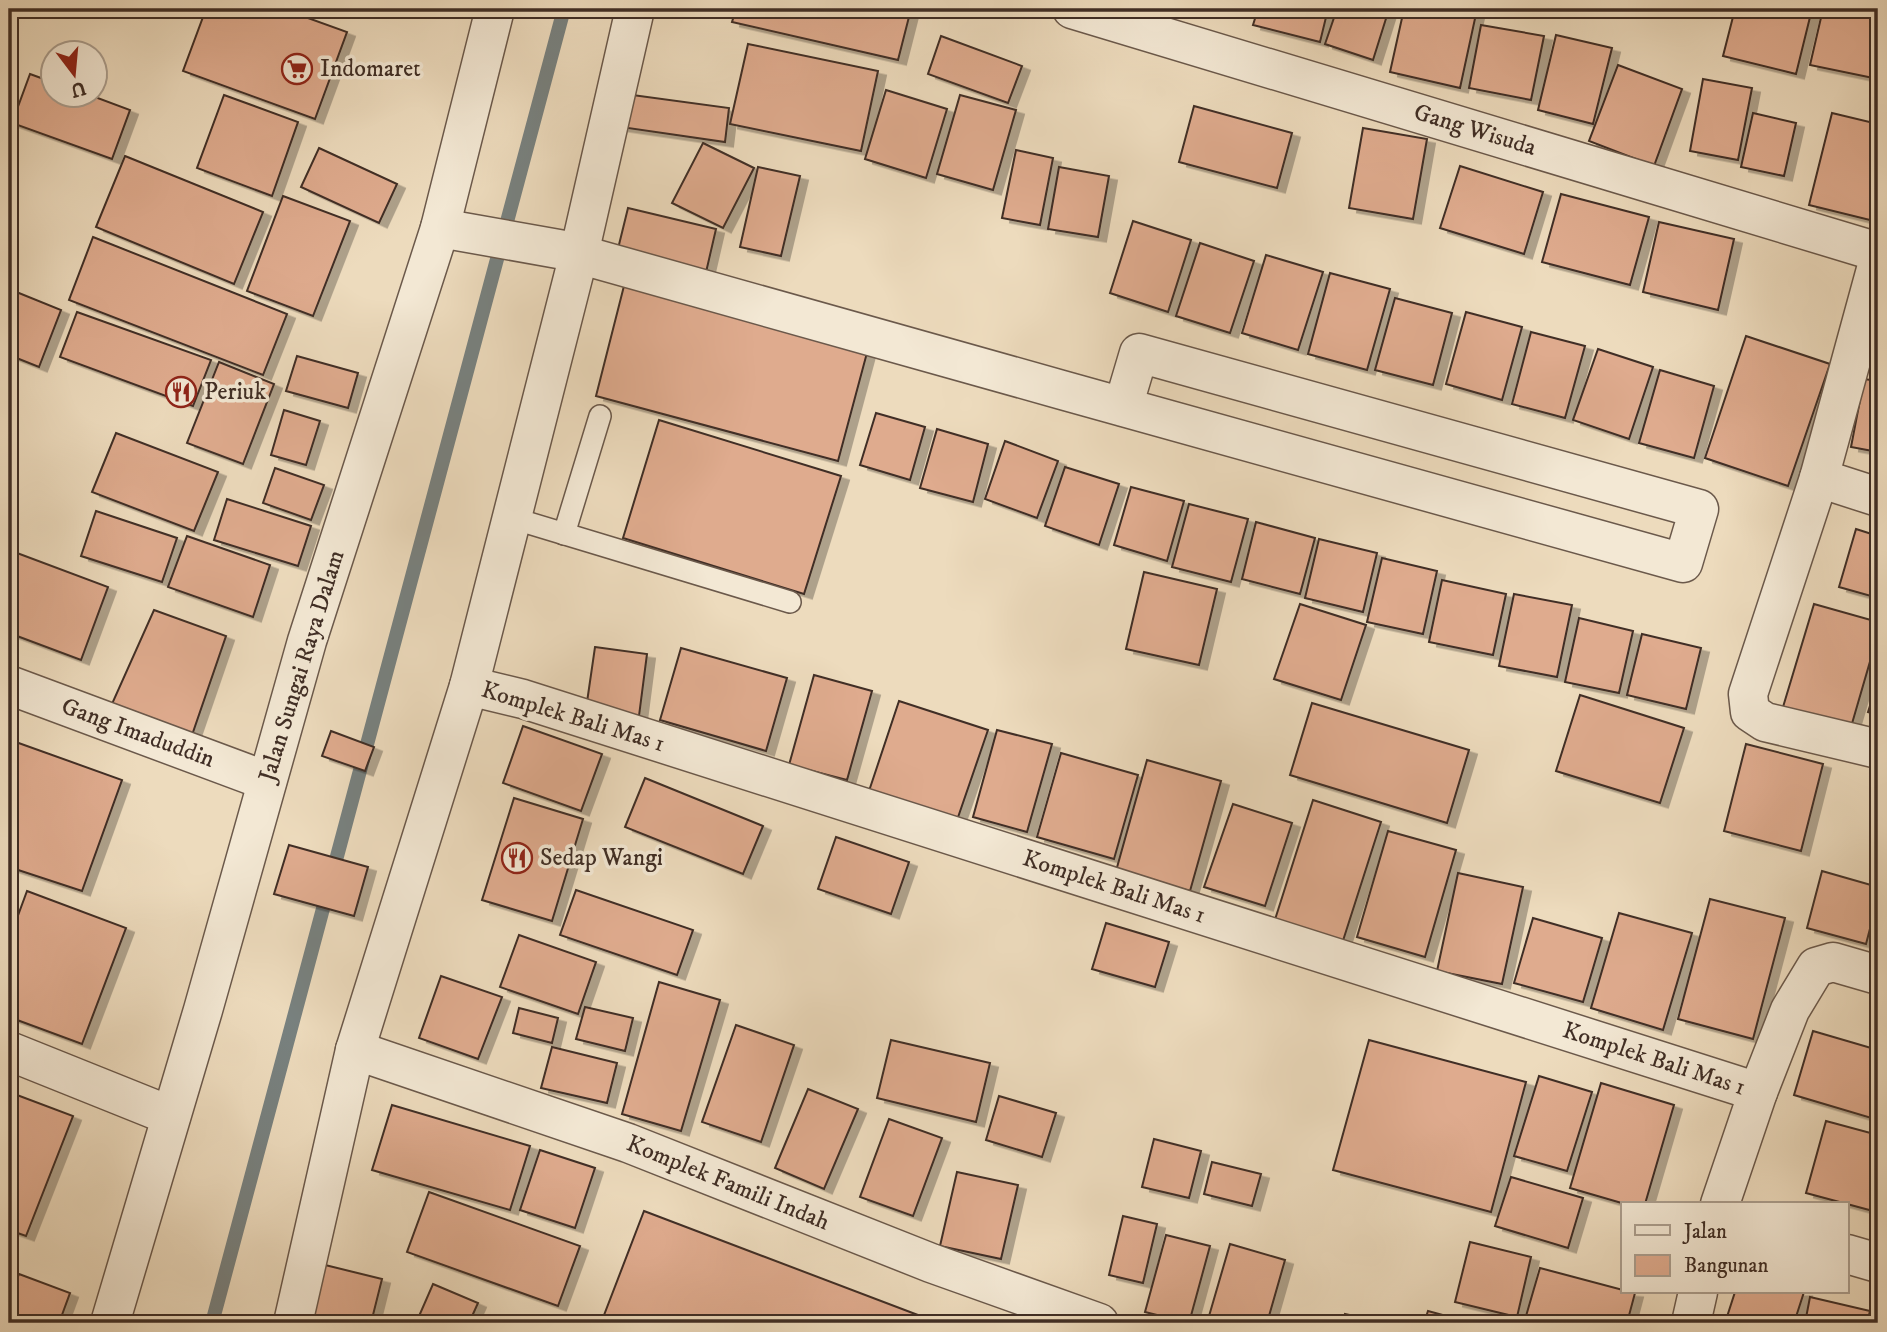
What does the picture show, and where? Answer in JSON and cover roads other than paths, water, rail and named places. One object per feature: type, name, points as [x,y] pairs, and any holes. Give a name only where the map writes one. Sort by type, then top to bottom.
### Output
[{"type":"street","name":"Jalan Sungai Raya Dalam","points":[[110,1323],[307,641],[457,231],[495,9]]},
{"type":"street","points":[[293,1323],[355,1050],[518,520],[571,252],[635,9]]},
{"type":"street","name":"Gang Wisuda","points":[[1072,9],[1878,252]]},
{"type":"street","points":[[457,231],[571,252],[1123,407],[1683,563],[1699,509],[1139,353],[1123,407]]},
{"type":"street","points":[[1878,262],[1819,478],[1748,694],[1750,712],[1765,722],[1878,749]]},
{"type":"street","points":[[1819,478],[1878,497]]},
{"type":"street","name":"Gang Imaduddin","points":[[9,685],[267,781]]},
{"type":"street","name":"Komplek Bali Mas 1","points":[[469,686],[523,699],[1758,1092]]},
{"type":"street","points":[[1721,1202],[1758,1092],[1790,1010],[1816,967],[1833,962],[1863,971]]},
{"type":"street","name":"Komplek Famili Indah","points":[[355,1050],[628,1143],[931,1263],[1099,1323]]},
{"type":"street","points":[[9,1051],[171,1116]]},
{"type":"street","points":[[1848,1254],[1878,1263]]},
{"type":"street","points":[[1691,1323],[1698,1294]]},
{"type":"lane","points":[[562,401],[518,520],[790,602]]},
{"type":"lane","points":[[564,534],[600,415]]},
{"type":"waterway","points":[[212,1323],[564,9]]},
{"type":"place","name":"Indomaret","points":[[297,69]]},
{"type":"place","name":"Periuk","points":[[181,392]]},
{"type":"place","name":"Sedap Wangi","points":[[517,858]]}]
